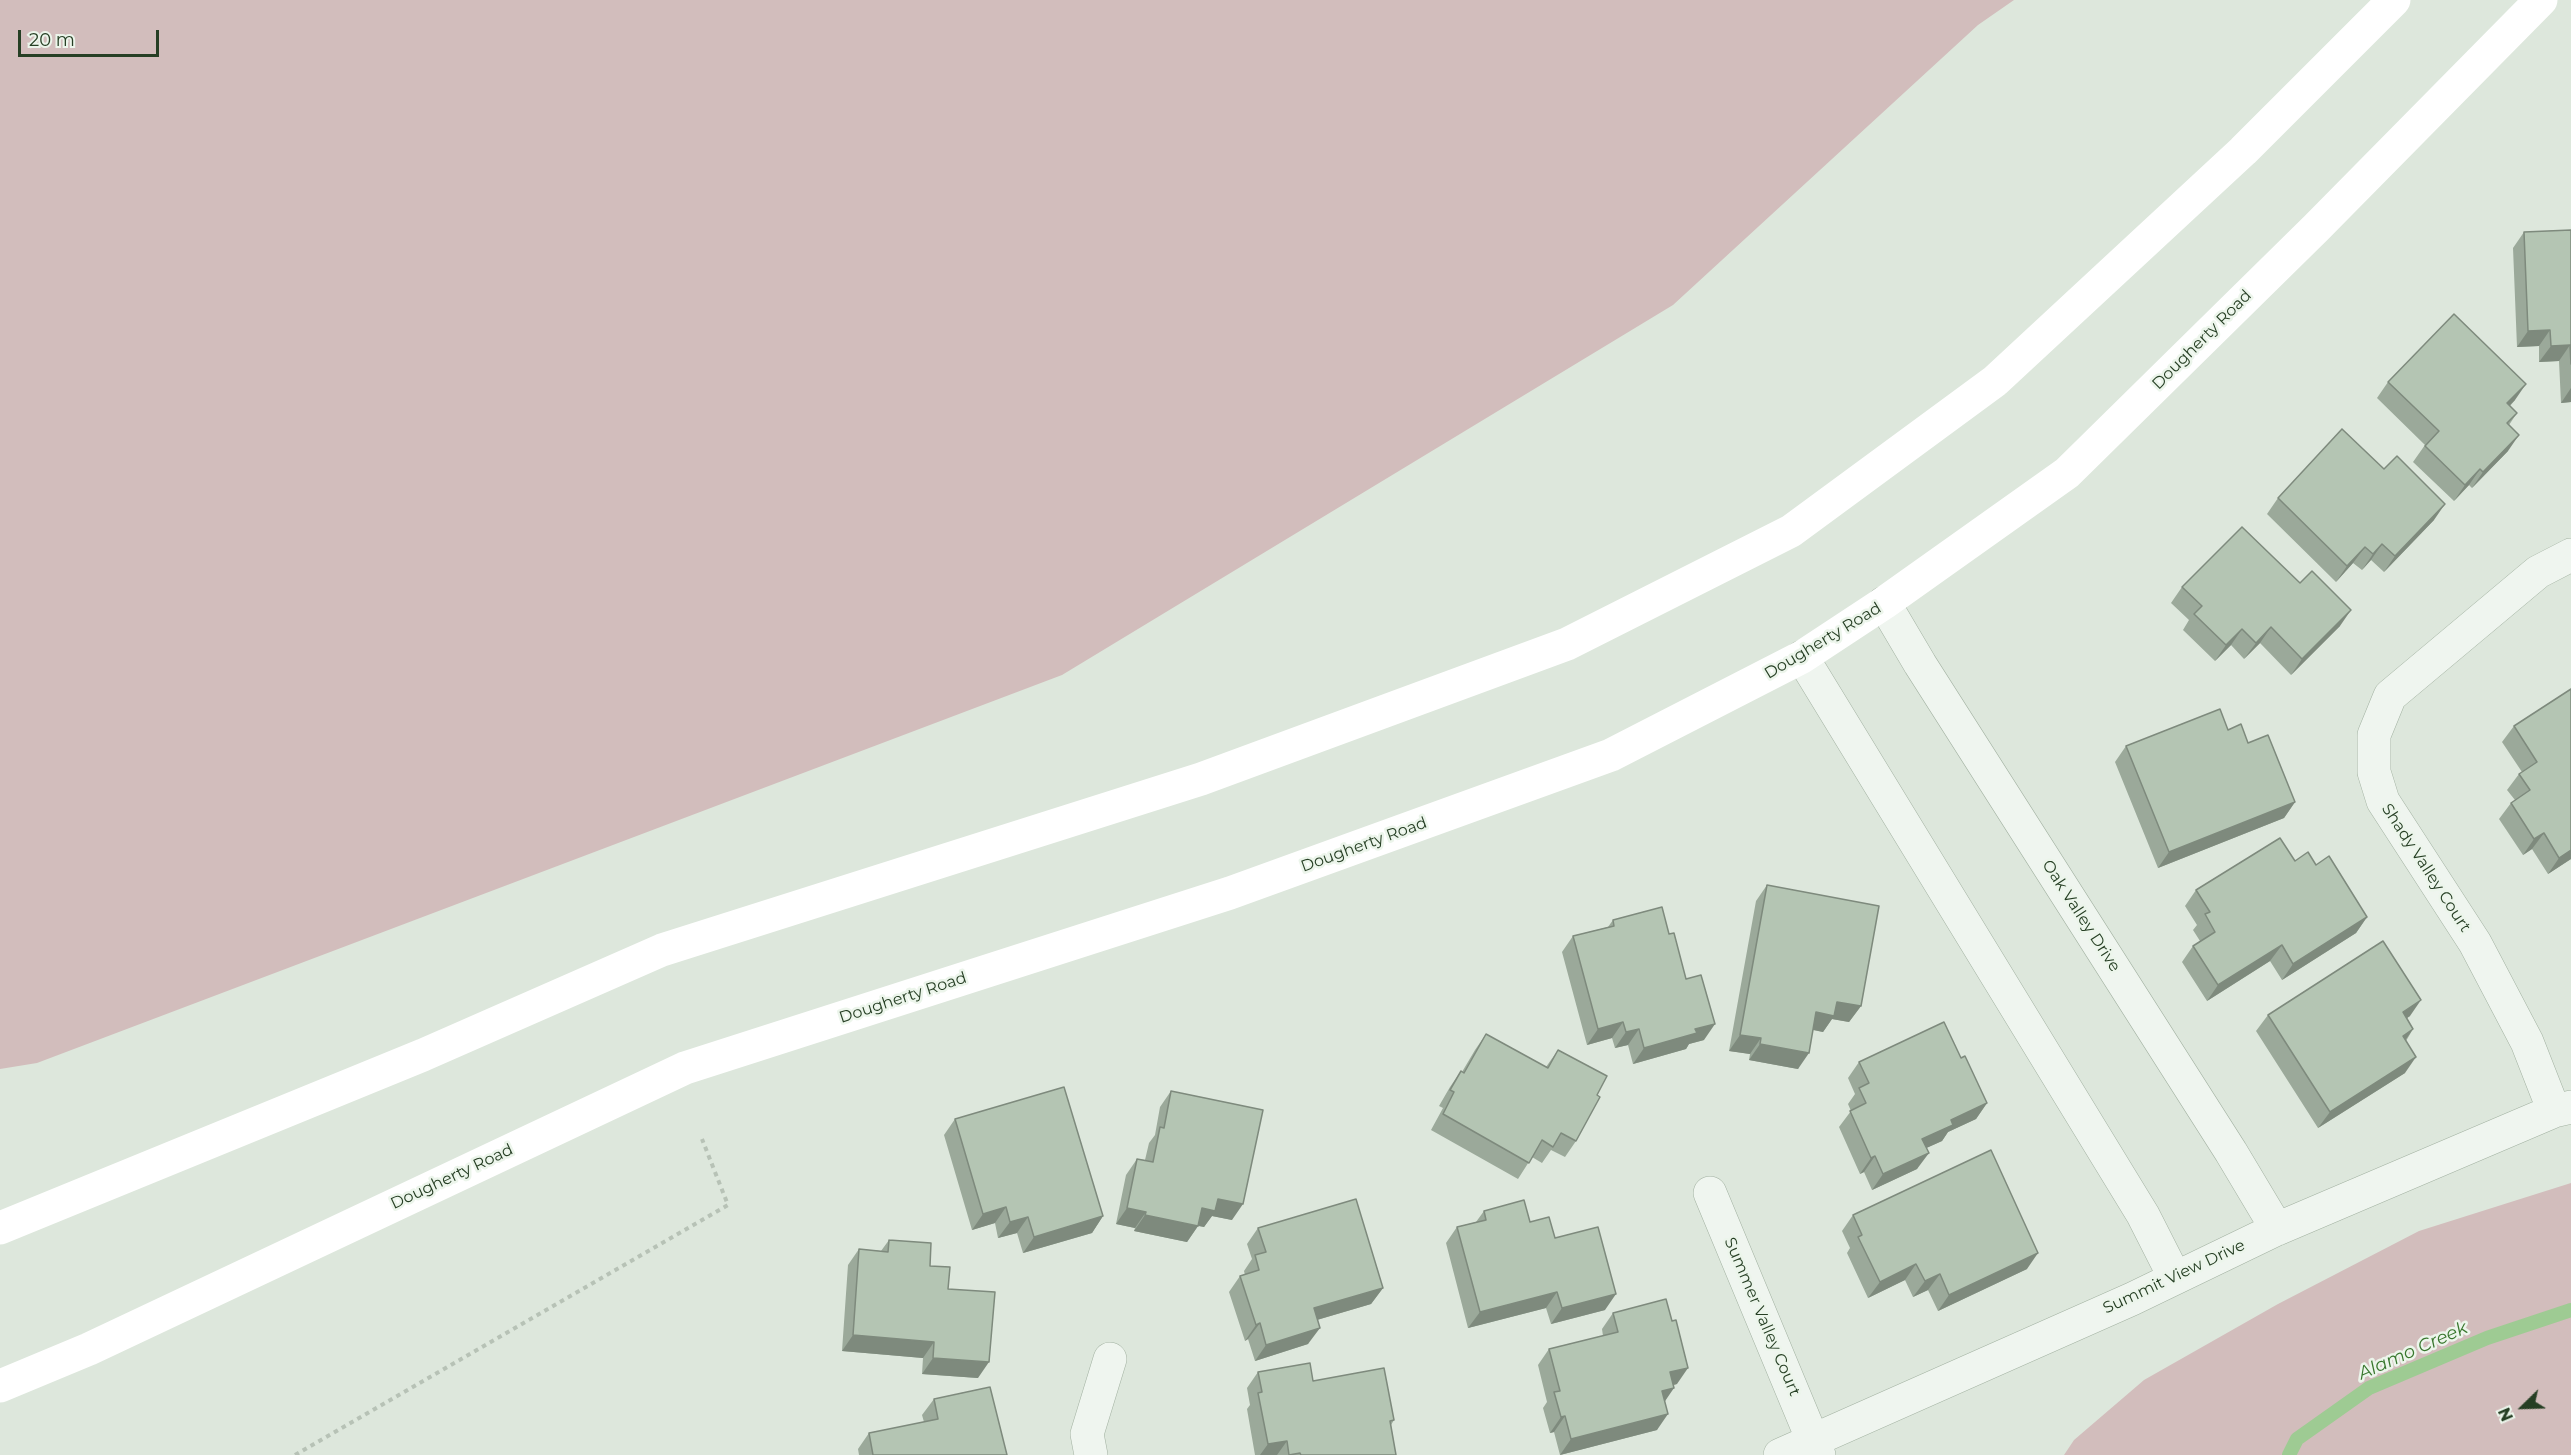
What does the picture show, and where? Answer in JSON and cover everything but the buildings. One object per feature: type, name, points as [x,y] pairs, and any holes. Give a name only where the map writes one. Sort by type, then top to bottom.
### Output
[{"type":"main road","points":[[0,1228],[423,1055],[662,950],[1201,779],[1567,644],[1791,531],[1995,381],[2243,152],[2394,0]]},
{"type":"main road","name":"Dougherty Road","points":[[0,1386],[89,1349],[686,1068],[1230,893],[1611,755],[1803,657],[1884,603],[2067,473],[2308,236],[2541,0]]},
{"type":"street","name":"Shady Valley Court","points":[[2563,1109],[2475,944],[2383,801],[2374,772],[2374,735],[2390,696],[2538,572],[2571,555]]},
{"type":"street","name":"Oak Valley Drive","points":[[1884,603],[2231,1152],[2277,1229]]},
{"type":"street","points":[[1803,657],[2143,1215],[2174,1276]]},
{"type":"street","name":"Summit View Drive","points":[[1780,1455],[1816,1448],[2277,1229],[2563,1109]]},
{"type":"street","name":"Summer Valley Court","points":[[1710,1193],[1816,1448]]},
{"type":"street","points":[[1091,1455],[1087,1434],[1110,1359]]},
{"type":"path","points":[[295,1455],[728,1205],[702,1139]]},
{"type":"shaded area","points":[[0,0],[2014,0],[1978,25],[1673,305],[1062,675],[37,1063],[0,1069]]},
{"type":"shaded area","points":[[2571,1183],[2571,1455],[2064,1455],[2074,1440],[2144,1380],[2278,1304],[2419,1231]]},
{"type":"waterway","name":"Alamo Creek","points":[[2289,1455],[2297,1439],[2369,1388],[2487,1338],[2571,1310]]}]
